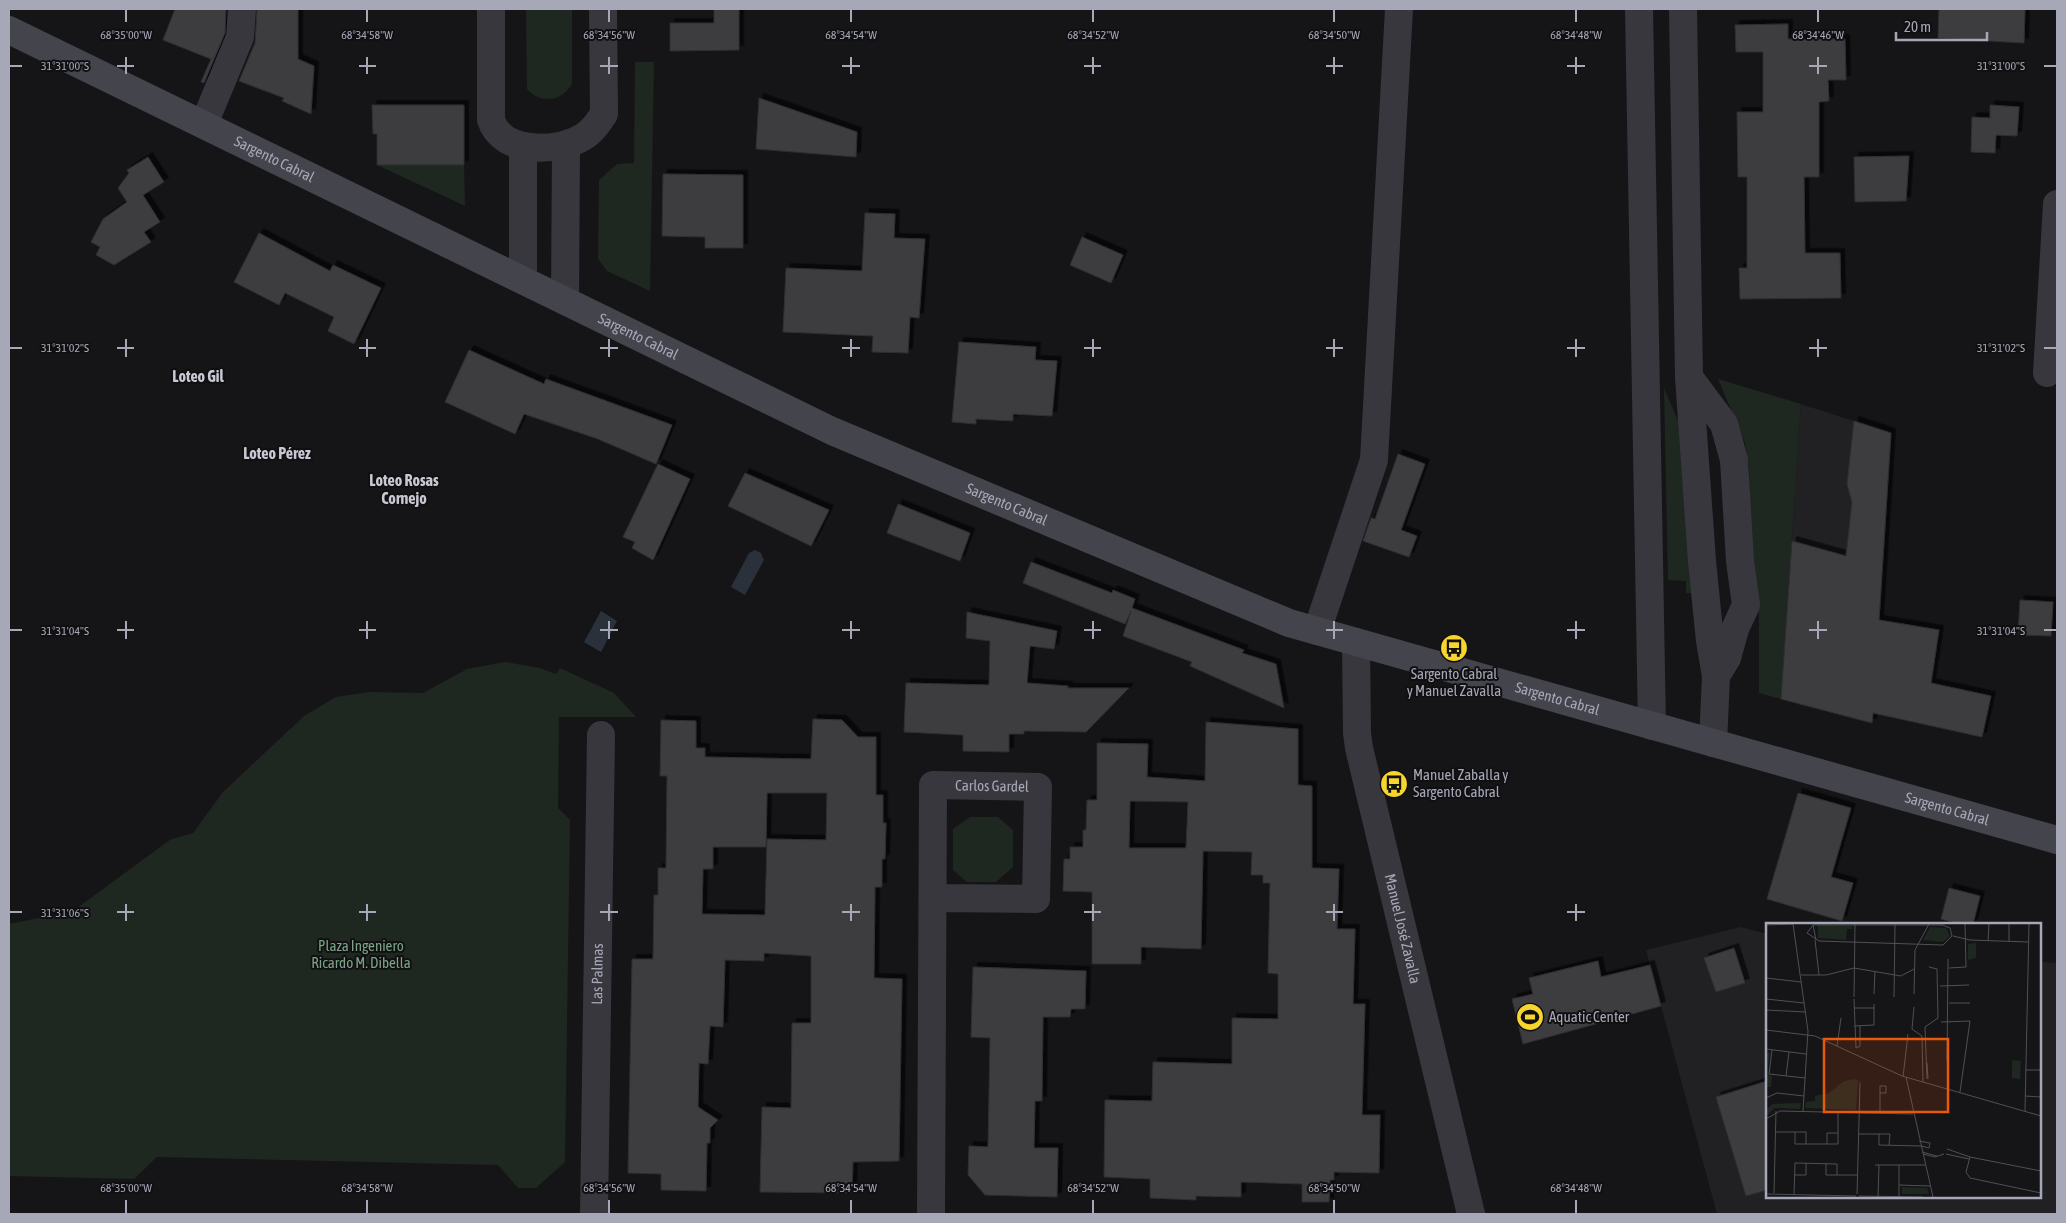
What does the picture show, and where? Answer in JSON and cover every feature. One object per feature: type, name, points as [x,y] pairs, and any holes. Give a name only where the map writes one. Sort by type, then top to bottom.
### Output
[{"type":"main road","name":"Sargento Cabral","points":[[9,30],[832,431],[1282,620],[2057,840]]},
{"type":"street","points":[[204,124],[240,37],[242,9]]},
{"type":"street","points":[[491,9],[491,120],[494,129],[513,143],[523,146],[542,147],[566,145],[585,136],[594,128],[604,114],[604,9]]},
{"type":"street","points":[[1317,631],[1374,460],[1399,9]]},
{"type":"street","points":[[1639,9],[1652,726]]},
{"type":"street","points":[[1683,9],[1689,377],[1702,561],[1710,641],[1716,676],[1713,742]]},
{"type":"street","points":[[565,301],[566,145]]},
{"type":"street","points":[[523,146],[523,280]]},
{"type":"street","points":[[2047,373],[2057,204]]},
{"type":"street","points":[[1689,377],[1724,424],[1734,460],[1740,561],[1746,605],[1735,629],[1727,658],[1716,676]]},
{"type":"street","name":"Manuel José Zavalla","points":[[1356,642],[1357,733],[1359,748],[1471,1214]]},
{"type":"street","name":"Las Palmas","points":[[594,1214],[601,735]]},
{"type":"street","name":"Carlos Gardel","points":[[930,1214],[933,898],[932,785],[1038,787],[1036,900],[933,898]]},
{"type":"shaded area","points":[[1801,404],[1891,433],[1872,723],[1781,699]]},
{"type":"shaded area","points":[[755,550],[761,553],[764,560],[745,595],[731,587],[749,553]]},
{"type":"shaded area","points":[[601,611],[617,621],[601,652],[584,642]]},
{"type":"shaded area","points":[[1741,927],[1766,934],[1766,1198],[2041,1198],[2041,962],[2057,963],[2057,1214],[1717,1214],[1646,950]]},
{"type":"green space","points":[[526,9],[572,9],[572,83],[564,94],[552,99],[539,97],[527,89]]},
{"type":"green space","points":[[635,62],[654,62],[650,291],[607,271],[598,259],[599,180],[617,164],[634,163]]},
{"type":"green space","points":[[377,165],[464,165],[465,206]]},
{"type":"green space","points":[[1718,379],[1801,404],[1781,699],[1759,693],[1759,616],[1751,547],[1749,466],[1745,443]]},
{"type":"green space","points":[[1664,388],[1683,432],[1695,593],[1686,593],[1686,581],[1668,580]]},
{"type":"green space","name":"Plaza Ingeniero Ricardo M. Dibella","points":[[505,662],[540,668],[556,674],[560,668],[614,693],[636,717],[559,717],[558,808],[570,820],[565,1162],[536,1188],[518,1188],[498,1165],[157,1157],[134,1179],[9,1176],[9,924],[73,911],[171,839],[193,833],[223,792],[304,716],[336,697],[369,692],[423,693],[467,669]]},
{"type":"green space","points":[[970,817],[998,817],[1013,830],[1013,867],[996,882],[967,882],[953,870],[953,829]]},
{"type":"building","points":[[175,9],[226,9],[225,33],[204,83],[201,82],[211,59],[163,40]]},
{"type":"building","points":[[257,9],[298,9],[298,59],[314,66],[311,114],[282,101],[284,98],[239,81],[255,43]]},
{"type":"building","points":[[714,9],[739,9],[739,50],[670,51],[670,23],[714,23]]},
{"type":"building","points":[[1939,9],[2025,9],[2024,43],[1938,38]]},
{"type":"building","points":[[1788,24],[1788,39],[1845,39],[1846,80],[1828,80],[1829,101],[1819,102],[1819,177],[1804,177],[1805,253],[1840,253],[1841,298],[1740,299],[1739,268],[1747,268],[1747,177],[1738,177],[1737,112],[1763,112],[1763,52],[1736,52],[1735,25]]},
{"type":"building","points":[[759,98],[857,132],[856,157],[756,149]]},
{"type":"building","points":[[372,105],[464,105],[464,165],[377,165],[377,134],[373,134]]},
{"type":"building","points":[[1990,105],[2019,107],[2017,136],[1996,135],[1995,153],[1971,152],[1972,117],[1990,118]]},
{"type":"building","points":[[1909,156],[1906,201],[1855,202],[1854,157]]},
{"type":"building","points":[[148,157],[164,182],[143,195],[160,222],[144,232],[151,242],[114,265],[96,255],[100,247],[91,242],[103,219],[127,202],[118,188],[129,173],[127,170]]},
{"type":"building","points":[[663,174],[743,175],[743,248],[705,248],[705,237],[662,236]]},
{"type":"building","points":[[865,213],[895,214],[894,238],[925,239],[919,318],[910,317],[908,353],[872,352],[873,336],[783,332],[786,268],[862,271]]},
{"type":"building","points":[[259,233],[330,271],[333,265],[381,288],[354,344],[328,331],[334,317],[285,293],[279,305],[234,282]]},
{"type":"building","points":[[1082,237],[1123,255],[1111,283],[1070,265]]},
{"type":"building","points":[[959,342],[1036,347],[1035,360],[1057,361],[1052,416],[1013,414],[1013,421],[976,419],[976,424],[952,422]]},
{"type":"building","points":[[469,350],[544,384],[546,379],[672,425],[656,464],[598,439],[524,414],[515,434],[445,402]]},
{"type":"building","points":[[1854,421],[1891,433],[1879,620],[1939,630],[1931,683],[1991,696],[1982,737],[1873,713],[1872,723],[1781,699],[1792,541],[1846,556],[1852,502],[1847,484]]},
{"type":"building","points":[[1398,454],[1425,464],[1401,530],[1417,536],[1409,557],[1363,541],[1371,518],[1375,519]]},
{"type":"building","points":[[658,464],[690,479],[653,560],[632,548],[635,542],[623,537]]},
{"type":"building","points":[[745,473],[829,510],[811,546],[728,506]]},
{"type":"building","points":[[898,504],[970,533],[960,561],[887,533]]},
{"type":"building","points":[[1031,562],[1112,593],[1113,590],[1135,599],[1132,608],[1244,650],[1242,653],[1276,664],[1284,708],[1190,666],[1192,662],[1123,636],[1131,611],[1125,624],[1023,583]]},
{"type":"building","points":[[2020,600],[2053,602],[2051,636],[2018,635]]},
{"type":"building","points":[[967,612],[1057,631],[1054,649],[1030,646],[1027,683],[1068,686],[1068,688],[1129,688],[1086,732],[1024,731],[1024,734],[1009,734],[1009,752],[963,751],[963,735],[904,732],[906,683],[989,685],[990,641],[966,638]]},
{"type":"building","points":[[813,719],[842,720],[858,737],[876,737],[876,795],[883,795],[883,823],[886,823],[885,859],[882,859],[882,887],[875,887],[874,978],[902,979],[899,1161],[853,1162],[852,1193],[760,1192],[762,1107],[791,1108],[792,1023],[811,1023],[811,956],[764,953],[764,961],[725,960],[723,1027],[710,1026],[708,1064],[699,1063],[698,1107],[718,1120],[710,1128],[710,1143],[707,1143],[706,1191],[661,1190],[661,1174],[628,1173],[632,959],[653,959],[654,895],[658,895],[658,868],[666,868],[667,776],[660,776],[661,720],[696,721],[696,748],[705,748],[705,757],[811,759]],"holes":[[[767,793],[827,793],[826,840],[767,839],[765,915],[702,914],[703,869],[713,869],[713,847],[766,847]]]},
{"type":"building","points":[[1206,722],[1298,729],[1298,785],[1312,786],[1312,868],[1339,869],[1337,929],[1355,929],[1353,1004],[1365,1004],[1362,1115],[1380,1115],[1379,1173],[1334,1172],[1334,1180],[1330,1180],[1329,1202],[1302,1202],[1302,1184],[1241,1182],[1241,1197],[1196,1196],[1196,1200],[1150,1198],[1150,1179],[1104,1177],[1105,1100],[1152,1101],[1153,1062],[1232,1064],[1232,1018],[1278,1019],[1278,974],[1268,973],[1270,883],[1263,883],[1263,875],[1251,875],[1252,852],[1203,851],[1201,949],[1141,947],[1141,964],[1092,964],[1092,892],[1063,891],[1064,859],[1070,859],[1070,847],[1083,847],[1083,830],[1086,830],[1087,800],[1097,800],[1097,743],[1148,744],[1147,777],[1205,781]],"holes":[[[1130,801],[1188,802],[1186,848],[1129,848]]]},
{"type":"building","points":[[1798,793],[1851,808],[1831,877],[1853,883],[1842,921],[1767,899]]},
{"type":"building","points":[[1949,888],[1980,896],[1973,923],[1955,923],[1941,919]]},
{"type":"building","points":[[1734,948],[1745,983],[1716,992],[1704,958]]},
{"type":"building","points":[[1598,961],[1601,977],[1650,965],[1661,1006],[1523,1044],[1512,999],[1533,994],[1529,978]]},
{"type":"building","points":[[973,967],[1086,971],[1085,1009],[1071,1009],[1070,1017],[1043,1017],[1042,1101],[1035,1101],[1034,1148],[1058,1148],[1057,1197],[985,1195],[968,1175],[969,1146],[988,1147],[990,1038],[971,1037]]},
{"type":"building","points":[[1766,1081],[1766,1190],[1746,1196],[1716,1097]]},
{"type":"place","name":"Sargento Cabral y Manuel Zavalla","points":[[1454,648]]},
{"type":"place","name":"Manuel Zaballa y Sargento Cabral","points":[[1394,784]]},
{"type":"place","name":"Aquatic Center","points":[[1530,1017]]},
{"type":"district","name":"Loteo Gil","points":[[198,376]]},
{"type":"district","name":"Loteo Pérez","points":[[277,453]]},
{"type":"district","name":"Loteo Rosas Cornejo","points":[[404,489]]}]
